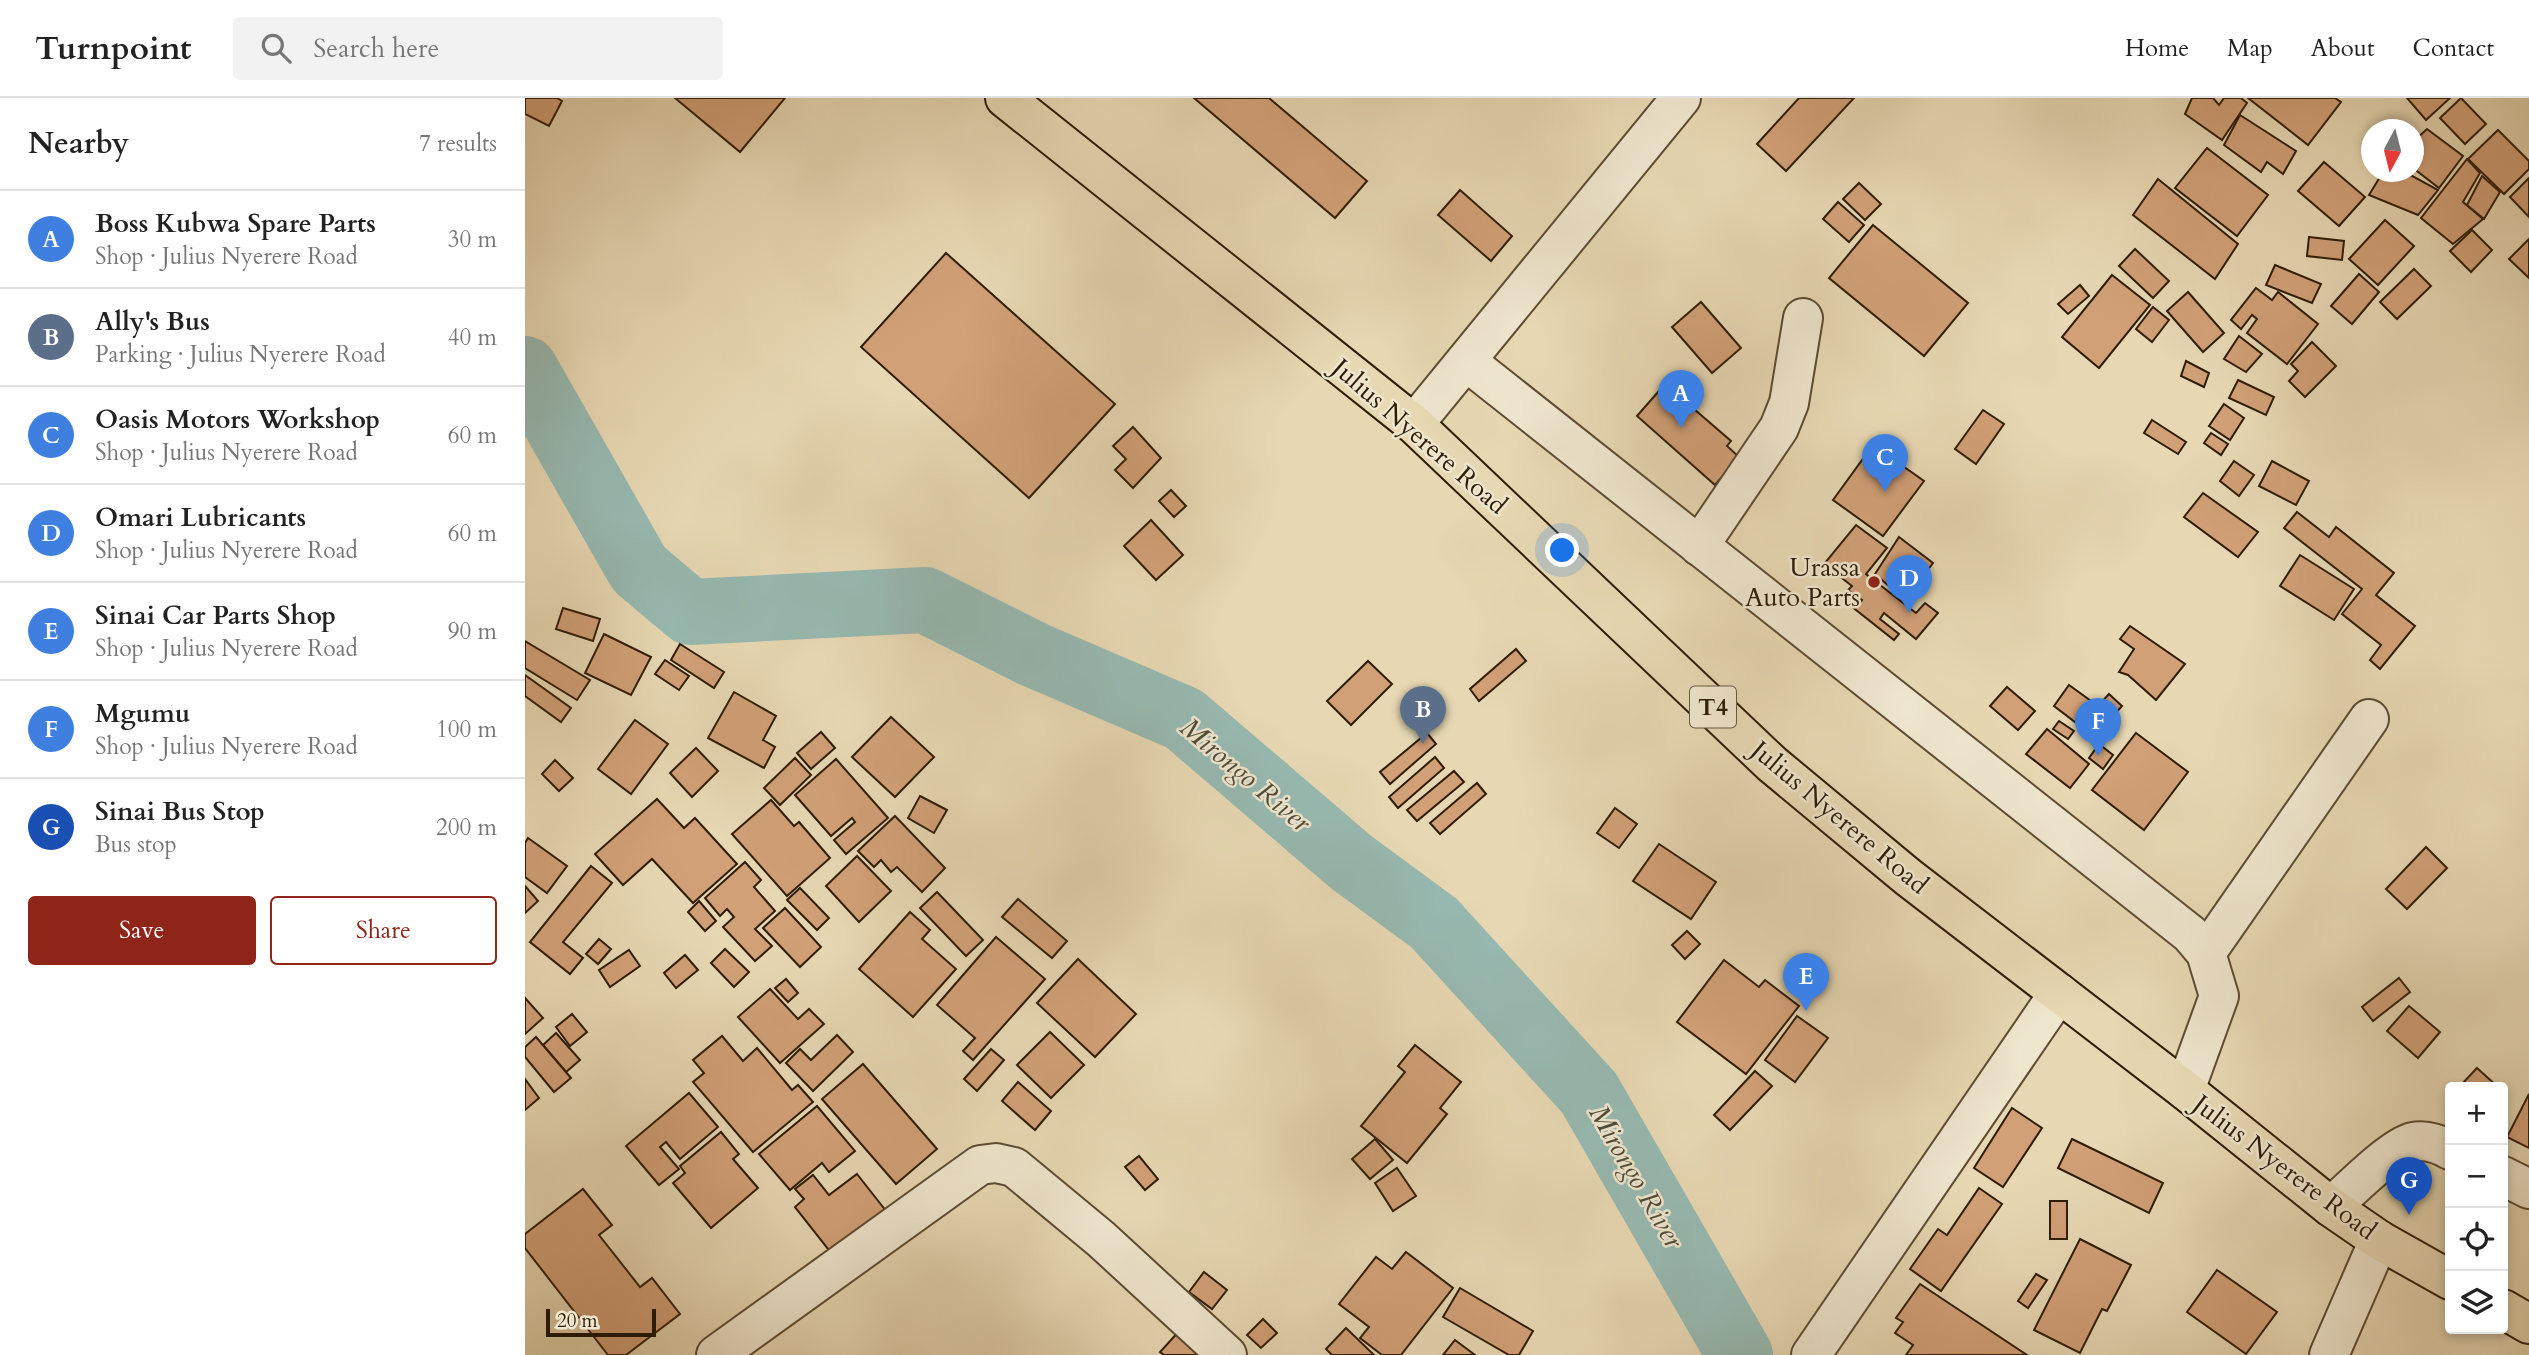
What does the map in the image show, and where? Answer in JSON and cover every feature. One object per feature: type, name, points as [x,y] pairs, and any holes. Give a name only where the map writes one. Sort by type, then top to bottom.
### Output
[{"type":"highway","name":"Julius Nyerere Road","points":[[1005,98],[1414,424],[1772,764],[1908,877],[2185,1090],[2331,1207],[2379,1240],[2445,1277]]},
{"type":"highway","points":[[2508,1312],[2529,1324]]},
{"type":"street","points":[[1414,424],[1681,98]]},
{"type":"street","points":[[1699,546],[1779,428],[1790,403],[1803,318]]},
{"type":"street","points":[[1466,361],[2190,934],[2206,953],[2219,996],[2185,1090]]},
{"type":"street","points":[[2206,953],[2369,719]]},
{"type":"street","points":[[1811,1355],[2059,993]]},
{"type":"street","points":[[2331,1207],[2401,1146],[2426,1142],[2445,1148]]},
{"type":"street","points":[[716,1355],[980,1165],[996,1163],[1014,1167],[1101,1239],[1227,1355]]},
{"type":"street","points":[[2508,1178],[2529,1189]]},
{"type":"street","points":[[2329,1355],[2379,1240]]},
{"type":"building","points":[[525,98],[557,98],[562,101],[549,126],[525,114]]},
{"type":"building","points":[[675,98],[785,98],[740,152]]},
{"type":"building","points":[[1194,98],[1269,98],[1367,181],[1335,218]]},
{"type":"building","points":[[1799,98],[1854,98],[1786,171],[1757,144]]},
{"type":"building","points":[[2192,98],[2213,98],[2219,105],[2224,98],[2241,98],[2247,103],[2222,140],[2185,114]]},
{"type":"building","points":[[2248,98],[2335,98],[2341,102],[2308,145]]},
{"type":"building","points":[[2407,98],[2450,98],[2426,120]]},
{"type":"building","points":[[2461,98],[2486,124],[2465,144],[2440,118]]},
{"type":"building","points":[[2240,115],[2296,151],[2283,174],[2267,162],[2261,172],[2224,145]]},
{"type":"building","points":[[2427,129],[2463,156],[2439,188],[2424,176],[2424,132]]},
{"type":"building","points":[[2498,130],[2529,161],[2529,169],[2504,194],[2468,159]]},
{"type":"building","points":[[2207,148],[2268,195],[2237,236],[2175,188]]},
{"type":"building","points":[[2467,159],[2480,173],[2463,202],[2483,219],[2453,244],[2421,218]]},
{"type":"building","points":[[2324,162],[2365,197],[2339,226],[2298,191]]},
{"type":"building","points":[[2482,176],[2500,192],[2484,219],[2467,205]]},
{"type":"building","points":[[2529,178],[2529,217],[2510,197]]},
{"type":"building","points":[[2158,179],[2238,244],[2215,279],[2133,215]]},
{"type":"building","points":[[2377,182],[2423,182],[2438,190],[2418,215],[2369,195]]},
{"type":"building","points":[[1859,183],[1881,204],[1865,220],[1843,199]]},
{"type":"building","points":[[1460,190],[1512,236],[1491,261],[1438,215]]},
{"type":"building","points":[[1838,202],[1864,225],[1849,242],[1823,219]]},
{"type":"building","points":[[2385,220],[2414,246],[2378,285],[2349,259]]},
{"type":"building","points":[[1873,225],[1968,303],[1924,356],[1829,278]]},
{"type":"building","points":[[2472,230],[2492,250],[2471,272],[2450,251]]},
{"type":"building","points":[[2309,237],[2344,241],[2342,260],[2307,256]]},
{"type":"building","points":[[2529,239],[2529,278],[2509,259]]},
{"type":"building","points":[[2135,249],[2169,281],[2153,298],[2119,266]]},
{"type":"building","points":[[946,253],[1115,404],[1029,498],[861,347]]},
{"type":"building","points":[[2275,265],[2321,284],[2312,303],[2266,285]]},
{"type":"building","points":[[2414,269],[2431,286],[2397,319],[2380,302]]},
{"type":"building","points":[[2359,274],[2379,292],[2352,324],[2331,306]]},
{"type":"building","points":[[2112,275],[2150,305],[2099,368],[2062,337]]},
{"type":"building","points":[[2080,285],[2089,296],[2068,314],[2058,304]]},
{"type":"building","points":[[2256,288],[2272,300],[2278,292],[2318,324],[2287,364],[2247,333],[2257,319],[2252,315],[2241,329],[2231,320]]},
{"type":"building","points":[[2188,292],[2224,333],[2203,352],[2167,311]]},
{"type":"building","points":[[1701,302],[1741,348],[1712,373],[1672,327]]},
{"type":"building","points":[[2153,307],[2169,320],[2152,342],[2136,329]]},
{"type":"building","points":[[2239,336],[2262,354],[2246,372],[2224,359]]},
{"type":"building","points":[[2312,342],[2336,366],[2305,397],[2289,381],[2298,371],[2291,364]]},
{"type":"building","points":[[2186,361],[2209,373],[2204,387],[2181,376]]},
{"type":"building","points":[[2238,380],[2274,397],[2266,415],[2229,398]]},
{"type":"building","points":[[1665,384],[1731,441],[1727,446],[1739,457],[1715,485],[1637,416]]},
{"type":"building","points":[[2224,404],[2244,418],[2230,440],[2209,426]]},
{"type":"building","points":[[1983,410],[2004,424],[1976,464],[1955,449]]},
{"type":"building","points":[[2152,420],[2186,442],[2178,454],[2144,433]]},
{"type":"building","points":[[1133,427],[1161,458],[1133,488],[1115,470],[1126,459],[1113,446]]},
{"type":"building","points":[[2211,433],[2228,444],[2221,455],[2204,443]]},
{"type":"building","points":[[1873,445],[1924,481],[1883,536],[1833,500]]},
{"type":"building","points":[[2234,461],[2254,475],[2239,496],[2220,481]]},
{"type":"building","points":[[2272,461],[2309,481],[2296,505],[2259,486]]},
{"type":"building","points":[[1171,490],[1186,506],[1174,517],[1159,501]]},
{"type":"building","points":[[2203,493],[2258,532],[2238,557],[2184,517]]},
{"type":"building","points":[[2297,512],[2329,537],[2336,527],[2394,573],[2376,595],[2415,626],[2380,669],[2370,660],[2381,645],[2342,614],[2362,589],[2284,528]]},
{"type":"building","points":[[1151,520],[1183,555],[1156,580],[1124,546]]},
{"type":"building","points":[[1856,525],[1887,548],[1866,574],[1916,613],[1925,603],[1938,613],[1916,639],[1884,613],[1880,619],[1899,634],[1894,640],[1851,606],[1856,599],[1860,603],[1862,600],[1848,590],[1852,586],[1824,564]]},
{"type":"building","points":[[1899,537],[1933,563],[1905,600],[1875,574]]},
{"type":"building","points":[[2300,555],[2354,589],[2334,620],[2280,586]]},
{"type":"building","points":[[563,608],[600,619],[593,641],[556,629]]},
{"type":"building","points":[[2130,626],[2185,664],[2156,700],[2128,675],[2119,672],[2134,649],[2120,639]]},
{"type":"building","points":[[604,634],[651,657],[631,695],[585,673]]},
{"type":"building","points":[[525,641],[590,680],[577,700],[525,668]]},
{"type":"building","points":[[680,644],[724,672],[714,688],[671,660]]},
{"type":"building","points":[[1516,649],[1526,661],[1479,701],[1470,689]]},
{"type":"building","points":[[665,660],[689,676],[679,690],[655,674]]},
{"type":"building","points":[[1368,661],[1392,684],[1351,725],[1327,701]]},
{"type":"building","points":[[525,675],[571,708],[561,722],[525,696]]},
{"type":"building","points":[[2069,685],[2091,701],[2075,722],[2054,706]]},
{"type":"building","points":[[2007,687],[2035,711],[2018,730],[1990,706]]},
{"type":"building","points":[[734,692],[776,716],[763,740],[775,747],[764,768],[708,738]]},
{"type":"building","points":[[2109,694],[2122,706],[2112,717],[2099,705]]},
{"type":"building","points":[[891,717],[934,757],[895,797],[852,757]]},
{"type":"building","points":[[635,720],[668,744],[631,794],[598,769]]},
{"type":"building","points":[[2059,721],[2074,731],[2068,739],[2053,729]]},
{"type":"building","points":[[2047,729],[2089,764],[2070,788],[2026,754]]},
{"type":"building","points":[[821,732],[835,748],[811,769],[797,753]]},
{"type":"building","points":[[1427,733],[1436,744],[1390,784],[1380,772]]},
{"type":"building","points":[[2136,733],[2188,772],[2144,830],[2092,790]]},
{"type":"building","points":[[2099,744],[2113,755],[2103,769],[2089,758]]},
{"type":"building","points":[[696,748],[718,771],[692,797],[670,773]]},
{"type":"building","points":[[1435,757],[1444,768],[1398,808],[1389,797]]},
{"type":"building","points":[[795,758],[811,775],[780,805],[764,788]]},
{"type":"building","points":[[836,759],[888,818],[846,854],[834,840],[855,822],[852,818],[831,836],[795,795]]},
{"type":"building","points":[[555,760],[573,778],[559,791],[542,774]]},
{"type":"building","points":[[1454,771],[1464,782],[1417,821],[1407,810]]},
{"type":"building","points":[[1477,783],[1486,794],[1440,834],[1430,823]]},
{"type":"building","points":[[920,796],[947,810],[934,833],[908,818]]},
{"type":"building","points":[[657,799],[684,828],[695,818],[737,864],[693,903],[652,859],[623,885],[595,854]]},
{"type":"building","points":[[771,800],[794,826],[799,822],[830,858],[787,896],[732,834]]},
{"type":"building","points":[[1615,808],[1637,824],[1619,848],[1597,833]]},
{"type":"building","points":[[895,816],[945,868],[922,892],[897,867],[891,872],[881,860],[874,867],[858,851]]},
{"type":"building","points":[[528,838],[567,866],[547,893],[525,877],[525,843]]},
{"type":"building","points":[[1659,844],[1716,882],[1691,919],[1633,881]]},
{"type":"building","points":[[2426,847],[2447,868],[2407,909],[2386,889]]},
{"type":"building","points":[[857,856],[891,891],[859,922],[826,886]]},
{"type":"building","points":[[745,862],[761,880],[754,887],[775,911],[755,929],[772,946],[755,961],[723,927],[734,917],[727,909],[720,916],[705,898]]},
{"type":"building","points":[[591,866],[612,883],[563,942],[583,958],[570,974],[530,942]]},
{"type":"building","points":[[525,886],[538,901],[525,913]]},
{"type":"building","points":[[800,888],[829,918],[817,930],[787,900]]},
{"type":"building","points":[[937,892],[983,940],[966,956],[920,908]]},
{"type":"building","points":[[1018,899],[1067,941],[1052,958],[1002,917]]},
{"type":"building","points":[[699,901],[716,921],[705,931],[688,912]]},
{"type":"building","points":[[785,908],[821,947],[800,967],[763,928]]},
{"type":"building","points":[[910,912],[930,930],[922,939],[956,969],[913,1017],[859,969]]},
{"type":"building","points":[[1687,931],[1700,944],[1685,959],[1672,945]]},
{"type":"building","points":[[996,937],[1045,979],[973,1060],[963,1051],[975,1038],[937,1005]]},
{"type":"building","points":[[599,939],[611,949],[598,964],[586,954]]},
{"type":"building","points":[[725,949],[749,972],[734,987],[711,963]]},
{"type":"building","points":[[629,950],[640,966],[610,987],[599,970]]},
{"type":"building","points":[[685,955],[698,970],[676,988],[664,973]]},
{"type":"building","points":[[1078,959],[1136,1014],[1095,1057],[1037,1003]]},
{"type":"building","points":[[1724,960],[1759,987],[1765,980],[1799,1006],[1746,1074],[1677,1022]]},
{"type":"building","points":[[2399,978],[2410,992],[2373,1021],[2362,1007]]},
{"type":"building","points":[[786,979],[798,993],[788,1002],[775,988]]},
{"type":"building","points":[[770,989],[798,1019],[809,1009],[824,1024],[780,1063],[738,1017]]},
{"type":"building","points":[[525,998],[543,1018],[525,1034]]},
{"type":"building","points":[[2409,1006],[2440,1032],[2418,1058],[2387,1031]]},
{"type":"building","points":[[572,1014],[587,1032],[570,1046],[556,1027]]},
{"type":"building","points":[[1797,1016],[1828,1038],[1795,1082],[1765,1060]]},
{"type":"building","points":[[1050,1032],[1084,1065],[1051,1098],[1017,1065]]},
{"type":"building","points":[[556,1033],[580,1060],[566,1072],[543,1045]]},
{"type":"building","points":[[837,1035],[853,1052],[813,1091],[786,1063],[800,1049],[811,1060]]},
{"type":"building","points":[[722,1036],[743,1061],[757,1048],[792,1090],[798,1085],[813,1102],[753,1152],[693,1082],[704,1073],[693,1060]]},
{"type":"building","points":[[536,1037],[571,1078],[554,1092],[525,1057],[525,1047]]},
{"type":"building","points":[[1415,1045],[1461,1082],[1440,1108],[1447,1114],[1407,1163],[1361,1126],[1405,1072],[1398,1066]]},
{"type":"building","points":[[991,1049],[1004,1060],[977,1091],[964,1079]]},
{"type":"building","points":[[863,1064],[937,1149],[896,1184],[822,1099]]},
{"type":"building","points":[[2477,1068],[2492,1082],[2464,1082]]},
{"type":"building","points":[[1755,1071],[1772,1086],[1730,1130],[1714,1115]]},
{"type":"building","points":[[525,1079],[539,1098],[525,1110]]},
{"type":"building","points":[[1018,1082],[1051,1111],[1035,1130],[1002,1101]]},
{"type":"building","points":[[689,1093],[718,1127],[680,1159],[666,1142],[660,1147],[679,1169],[659,1185],[626,1146]]},
{"type":"building","points":[[2529,1094],[2529,1148],[2508,1135]]},
{"type":"building","points":[[817,1106],[855,1151],[829,1172],[822,1163],[790,1190],[759,1154]]},
{"type":"building","points":[[2012,1108],[2042,1128],[2003,1187],[1974,1168]]},
{"type":"building","points":[[721,1132],[739,1154],[733,1159],[758,1188],[711,1228],[673,1183],[685,1173],[680,1166]]},
{"type":"building","points":[[1375,1139],[1393,1160],[1370,1179],[1352,1159]]},
{"type":"building","points":[[2072,1139],[2163,1183],[2149,1213],[2058,1168]]},
{"type":"building","points":[[1139,1156],[1158,1179],[1145,1190],[1125,1167]]},
{"type":"building","points":[[1397,1168],[1416,1196],[1393,1211],[1375,1183]]},
{"type":"building","points":[[857,1174],[890,1216],[836,1259],[795,1207],[804,1199],[795,1189],[813,1175],[829,1195]]},
{"type":"building","points":[[1979,1188],[2002,1204],[1941,1291],[1910,1269],[1938,1229],[1947,1235]]},
{"type":"building","points":[[583,1189],[612,1225],[599,1235],[640,1287],[652,1278],[680,1314],[626,1355],[608,1355],[525,1248],[525,1234]]},
{"type":"building","points":[[2050,1201],[2067,1201],[2067,1239],[2050,1239]]},
{"type":"building","points":[[2080,1239],[2131,1265],[2107,1311],[2102,1309],[2080,1353],[2034,1330]]},
{"type":"building","points":[[1406,1252],[1453,1288],[1401,1355],[1382,1355],[1360,1338],[1369,1327],[1339,1304],[1376,1257],[1392,1269]]},
{"type":"building","points":[[2217,1270],[2277,1312],[2246,1354],[2187,1312]]},
{"type":"building","points":[[1204,1272],[1227,1290],[1212,1309],[1189,1292]]},
{"type":"building","points":[[2036,1274],[2047,1280],[2028,1308],[2018,1301]]},
{"type":"building","points":[[1920,1284],[2027,1355],[1906,1355],[1913,1345],[1895,1333],[1903,1322],[1896,1318]]},
{"type":"building","points":[[1460,1288],[1533,1331],[1519,1355],[1509,1355],[1443,1317]]},
{"type":"building","points":[[1263,1319],[1277,1333],[1261,1348],[1247,1335]]},
{"type":"building","points":[[1346,1328],[1374,1355],[1332,1355],[1326,1349]]},
{"type":"building","points":[[1181,1329],[1209,1355],[1164,1355],[1160,1352]]},
{"type":"building","points":[[1455,1340],[1475,1355],[1443,1355]]},
{"type":"waterway","name":"Mirongo River","points":[[525,369],[639,569],[690,612],[925,600],[1035,655],[1184,719],[1351,862],[1434,923],[1589,1093],[1740,1355]]},
{"type":"place","name":"Boss Kubwa Spare Parts","points":[[1681,428]]},
{"type":"place","name":"Oasis Motors Workshop","points":[[1885,492]]},
{"type":"place","name":"Urassa Auto Parts","points":[[1874,582]]},
{"type":"place","name":"Omari Lubricants","points":[[1909,613]]},
{"type":"place","name":"Ally's Bus","points":[[1423,744]]},
{"type":"place","name":"Mgumu","points":[[2098,756]]},
{"type":"place","name":"Sinai Car Parts Shop","points":[[1806,1011]]},
{"type":"place","name":"Sinai Bus Stop","points":[[2409,1215]]}]
